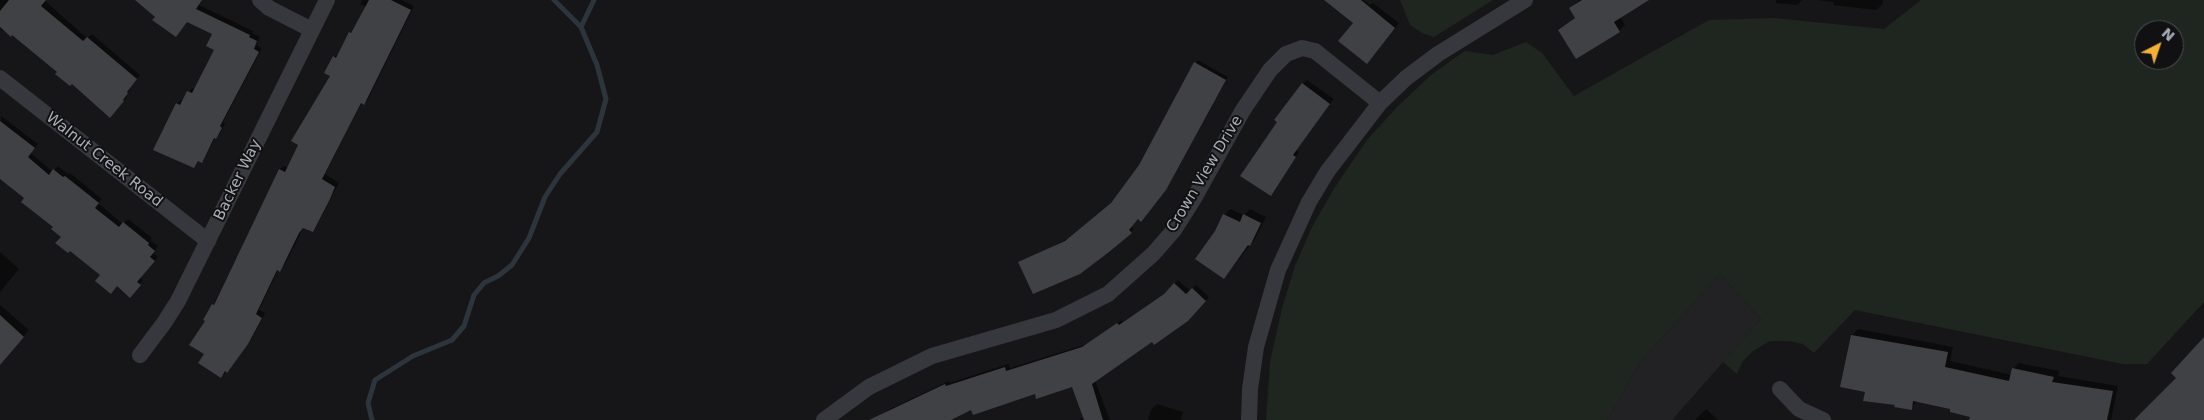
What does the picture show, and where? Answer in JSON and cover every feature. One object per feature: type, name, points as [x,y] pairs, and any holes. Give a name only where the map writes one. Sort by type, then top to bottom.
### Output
[{"type":"street","points":[[260,0],[269,8],[312,30]]},
{"type":"street","name":"Backer Way","points":[[140,355],[164,324],[178,301],[327,0]]},
{"type":"street","points":[[1249,420],[1250,389],[1256,347],[1281,262],[1309,202],[1327,172],[1380,103],[1406,78],[1438,54],[1525,0]]},
{"type":"street","name":"Crown View Drive","points":[[824,420],[869,387],[932,356],[1050,322],[1108,294],[1153,254],[1174,230],[1193,200],[1243,110],[1270,70],[1286,54],[1302,48],[1315,51],[1380,103]]},
{"type":"street","name":"Walnut Creek Road","points":[[0,78],[208,241]]},
{"type":"street","points":[[1780,389],[1800,409],[1822,420]]},
{"type":"shaded area","points":[[1400,0],[1493,0],[1434,37],[1422,33],[1410,25]]},
{"type":"shaded area","points":[[1921,0],[2204,0],[2204,302],[2147,364],[2123,364],[1855,310],[1814,353],[1803,344],[1789,341],[1770,341],[1753,351],[1742,362],[1737,374],[1723,362],[1761,319],[1720,274],[1641,361],[1607,420],[1266,420],[1270,362],[1282,308],[1295,266],[1312,227],[1335,187],[1367,140],[1396,108],[1431,75],[1465,51],[1493,55],[1526,42],[1542,53],[1574,96],[1709,20],[1773,18],[1884,29]]},
{"type":"shaded area","points":[[1720,274],[1761,319],[1672,420],[1607,420],[1641,361]]},
{"type":"building","points":[[9,0],[46,0],[41,6],[83,41],[87,37],[137,79],[127,92],[124,101],[110,118],[72,84],[70,86],[55,74],[57,72],[0,27],[0,11]]},
{"type":"building","points":[[135,0],[202,0],[196,9],[250,35],[249,37],[257,41],[254,49],[259,52],[220,126],[222,128],[216,139],[214,138],[202,163],[198,161],[194,168],[153,150],[176,103],[180,105],[187,91],[192,93],[214,50],[206,46],[212,34],[187,22],[176,37],[152,20],[155,17]]},
{"type":"building","points":[[369,0],[391,0],[411,10],[364,105],[361,103],[322,179],[335,187],[313,232],[303,228],[299,233],[280,272],[277,270],[256,314],[262,318],[248,344],[227,373],[225,371],[221,378],[198,363],[204,354],[189,345],[205,321],[203,320],[212,304],[214,305],[279,169],[285,172],[298,145],[291,141],[330,76],[324,73],[333,56],[336,58],[349,32],[351,33]]},
{"type":"building","points":[[1324,0],[1361,0],[1395,28],[1367,64],[1338,41],[1353,23]]},
{"type":"building","points":[[1582,0],[1649,0],[1614,22],[1620,32],[1576,59],[1558,30],[1575,18],[1569,8]]},
{"type":"building","points":[[1194,62],[1226,80],[1166,190],[1141,222],[1138,219],[1129,230],[1132,233],[1109,252],[1080,274],[1033,294],[1018,262],[1065,241],[1111,203],[1139,165]]},
{"type":"building","points":[[1302,83],[1330,104],[1293,155],[1296,157],[1271,196],[1240,176],[1277,122],[1274,120]]},
{"type":"building","points":[[0,121],[35,148],[28,157],[49,175],[53,169],[63,177],[65,176],[99,203],[95,208],[119,227],[123,222],[149,243],[148,245],[155,251],[150,257],[155,261],[137,282],[141,285],[130,298],[117,286],[111,294],[95,281],[100,275],[70,251],[68,253],[55,243],[61,237],[51,229],[53,227],[21,202],[24,198],[0,179]]},
{"type":"building","points":[[1223,214],[1240,222],[1243,214],[1261,223],[1250,246],[1248,245],[1224,279],[1195,259],[1215,231]]},
{"type":"building","points":[[1174,283],[1186,294],[1192,288],[1206,301],[1188,321],[1154,345],[1152,342],[1092,384],[1103,420],[1084,420],[1072,387],[1036,399],[1035,394],[973,415],[971,410],[951,420],[869,420],[945,384],[946,386],[1005,367],[1006,371],[1082,347],[1117,323],[1119,325],[1164,294]]},
{"type":"building","points":[[0,315],[24,337],[0,365]]},
{"type":"building","points":[[1851,335],[1948,352],[1945,367],[2009,381],[2012,368],[2054,377],[2052,382],[2113,391],[2107,420],[1969,420],[1970,417],[1950,412],[1950,409],[1913,401],[1912,410],[1894,407],[1895,405],[1863,401],[1865,392],[1840,387]]},
{"type":"building","points":[[2204,337],[2204,420],[2134,420],[2176,378],[2171,373]]},
{"type":"waterway","points":[[554,0],[581,27]]},
{"type":"waterway","points":[[372,420],[368,403],[375,380],[413,356],[452,340],[464,326],[474,295],[484,283],[498,276],[512,265],[529,238],[545,197],[560,174],[597,132],[606,99],[597,65],[581,27],[594,0]]}]
